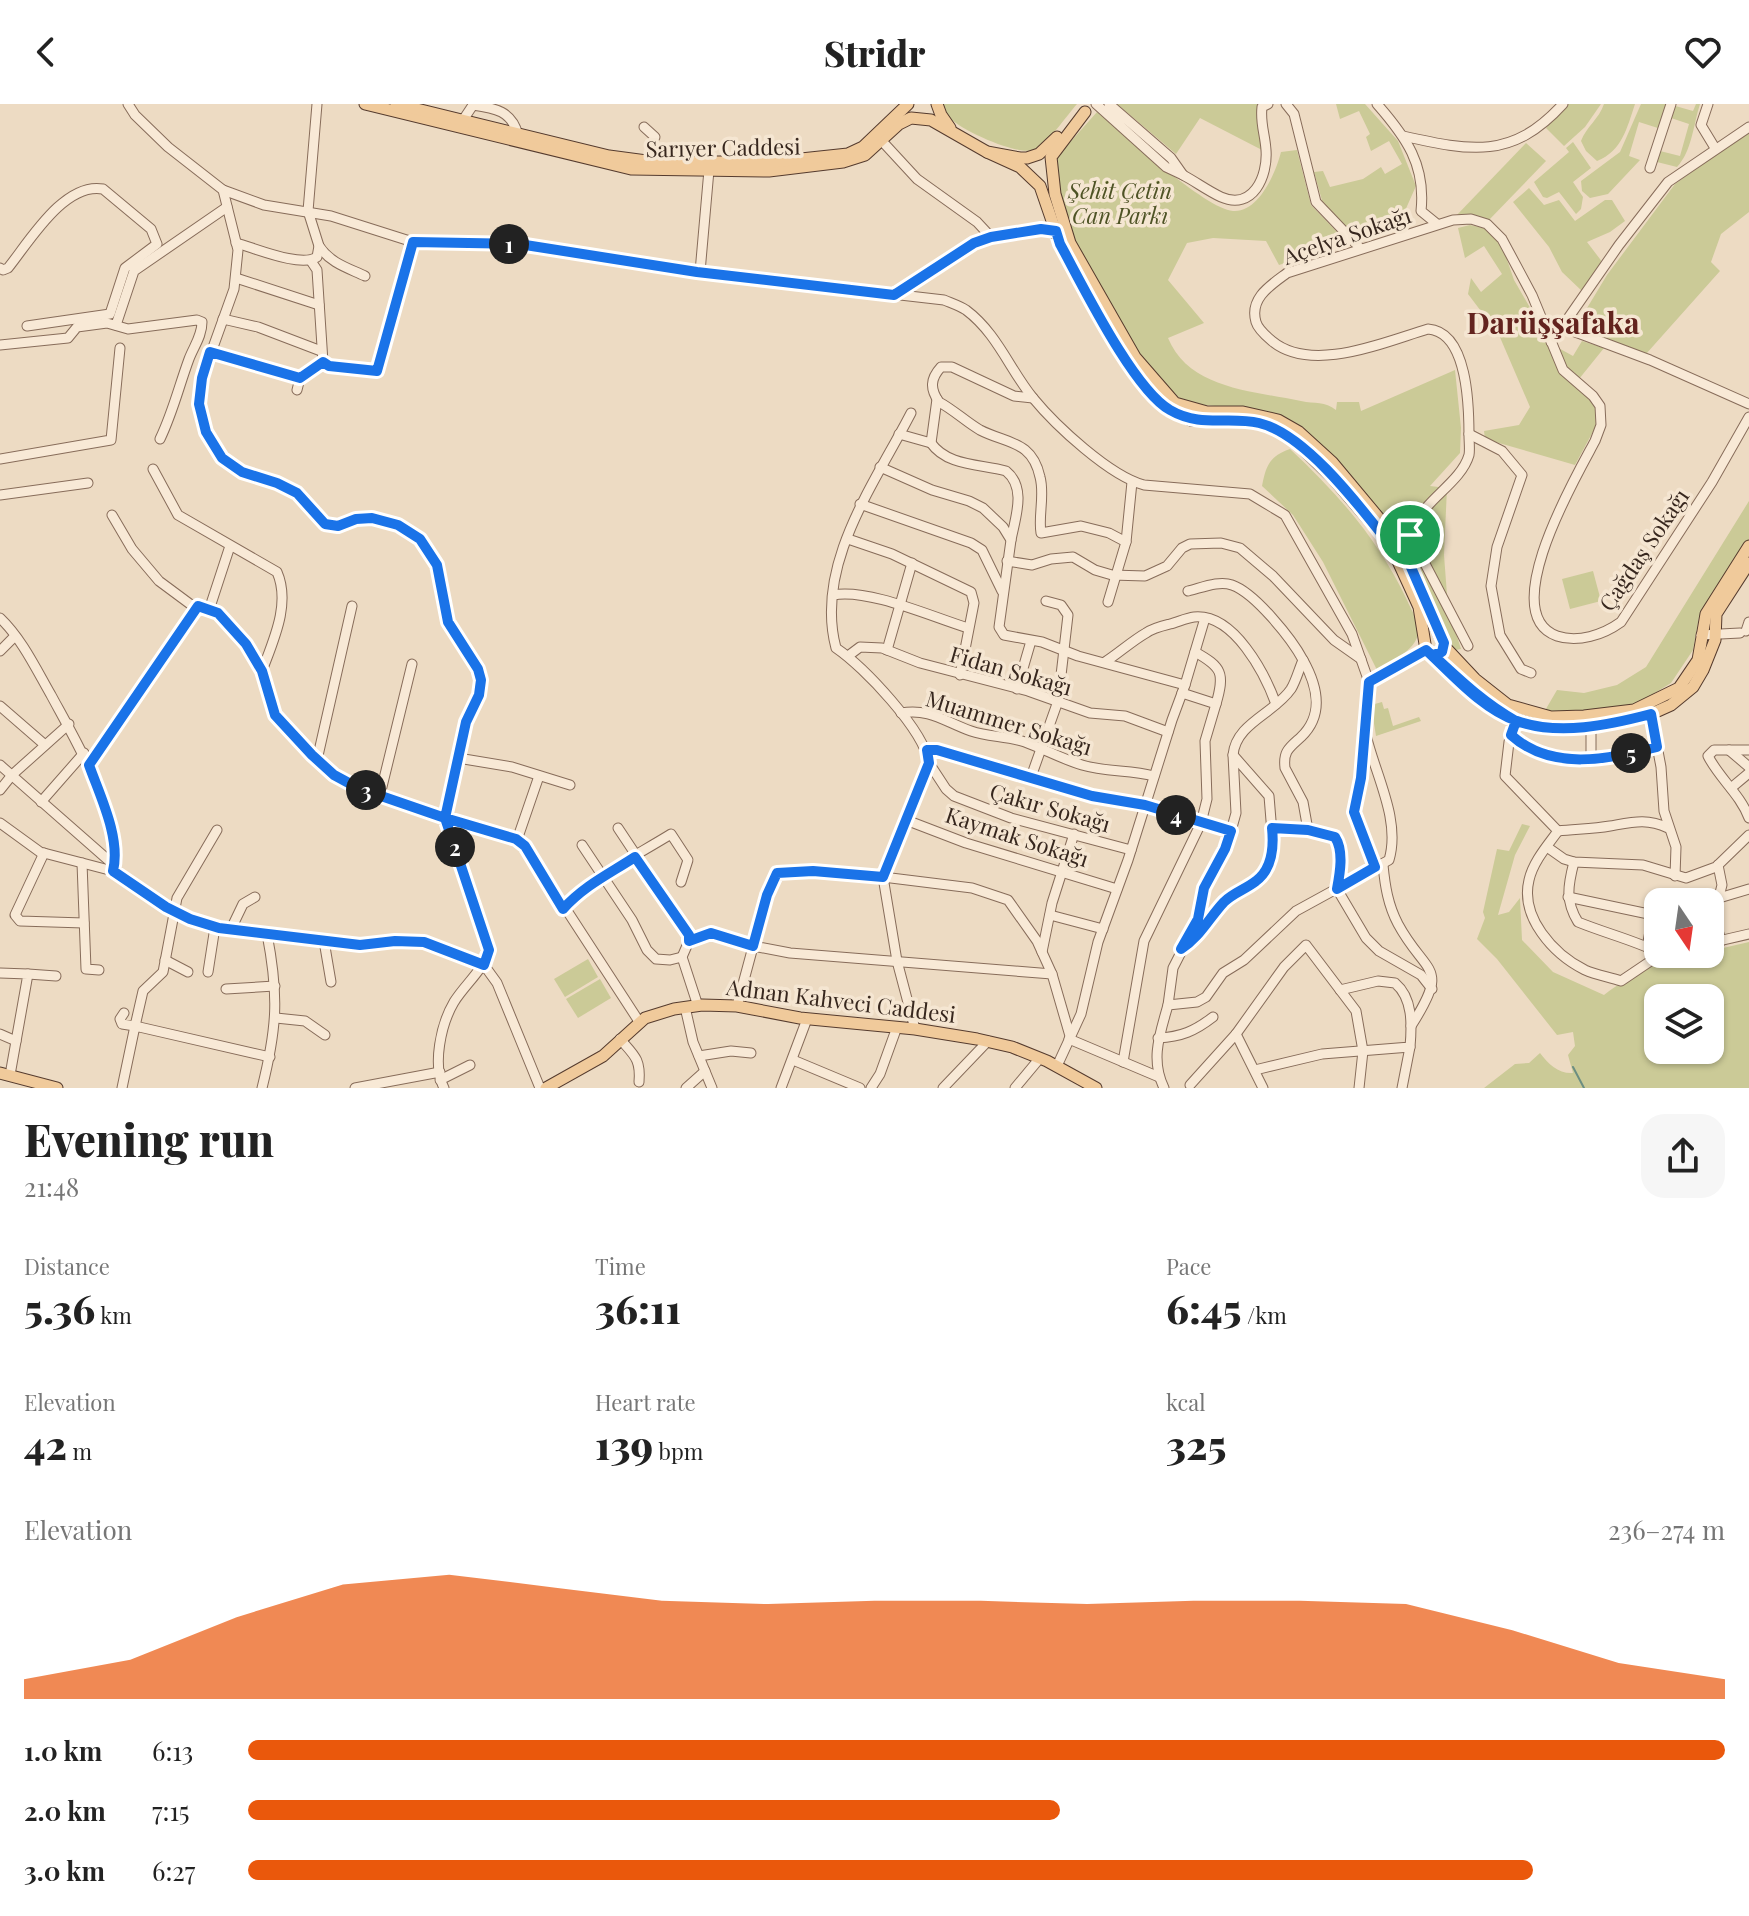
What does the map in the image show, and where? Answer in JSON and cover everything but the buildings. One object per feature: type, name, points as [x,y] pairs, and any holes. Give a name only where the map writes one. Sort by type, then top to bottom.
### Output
[{"type":"main road","name":"Sarıyer Caddesi","points":[[365,104],[615,167],[709,170],[779,170],[843,162],[865,155],[899,124],[911,118],[931,120],[987,152],[1027,158],[1046,149],[1073,120],[1091,107]]},
{"type":"main road","name":"Sarıyer Caddesi","points":[[396,104],[639,161],[773,162],[857,151],[908,104]]},
{"type":"main road","points":[[937,104],[941,115],[964,141]]},
{"type":"main road","points":[[1091,107],[1051,157],[1055,194],[1070,243],[1131,352],[1175,403],[1207,412],[1243,412],[1278,420],[1299,432],[1332,462],[1389,530],[1444,643]]},
{"type":"main road","points":[[987,152],[1020,167],[1040,186],[1060,244],[1123,355],[1154,397],[1168,410],[1191,420],[1256,422],[1275,428],[1294,440],[1397,547],[1419,607],[1428,649],[1474,694],[1516,721],[1562,728],[1591,726],[1651,714],[1671,705],[1693,687],[1715,635],[1716,614],[1749,563]]},
{"type":"main road","points":[[1428,649],[1432,635],[1439,636],[1475,679],[1508,705],[1551,717],[1634,710],[1679,688],[1698,660],[1706,614],[1749,546]]},
{"type":"main road","points":[[1428,649],[1439,654],[1444,643]]},
{"type":"main road","name":"Adnan Kahveci Caddesi","points":[[550,1087],[603,1056],[645,1018],[698,1006],[737,1006],[807,1019],[915,1029],[988,1041],[1040,1058],[1089,1086]]},
{"type":"main road","points":[[5,1074],[57,1088]]},
{"type":"street","points":[[128,104],[168,147],[223,190],[264,205],[308,211],[413,242],[519,244],[700,272],[944,300],[966,310],[997,343],[1033,398],[1101,463],[1132,482],[1250,494],[1278,508],[1285,515],[1352,634],[1369,682],[1361,778],[1354,812],[1379,866],[1399,926],[1429,967],[1430,997],[1411,1026]]},
{"type":"street","points":[[317,104],[308,211],[325,255],[365,276]]},
{"type":"street","points":[[1109,104],[1171,158],[1183,175]]},
{"type":"street","points":[[1091,107],[1166,167],[1224,199],[1241,200],[1253,193],[1265,173],[1267,152],[1260,121],[1262,107],[1268,104]]},
{"type":"street","points":[[1286,104],[1294,114],[1316,202],[1360,248]]},
{"type":"street","points":[[1377,104],[1403,136],[1424,188],[1421,211],[1411,232]]},
{"type":"street","points":[[1403,136],[1473,148],[1512,144],[1544,125],[1563,104]]},
{"type":"street","points":[[1650,168],[1671,104]]},
{"type":"street","points":[[1708,104],[1701,125],[1715,148]]},
{"type":"street","points":[[463,120],[473,105],[494,108],[514,123],[518,135]]},
{"type":"street","points":[[644,127],[655,137]]},
{"type":"street","points":[[1551,342],[1668,182],[1749,127]]},
{"type":"street","points":[[881,140],[917,179],[977,222],[991,237]]},
{"type":"street","points":[[700,272],[709,170]]},
{"type":"street","points":[[0,268],[8,268],[70,196],[97,188],[103,189],[151,229],[155,236],[157,244],[125,268],[110,314],[27,326]]},
{"type":"street","points":[[223,190],[236,243],[236,278],[202,378],[199,404],[206,432],[222,458],[242,472],[297,493],[325,524],[338,526],[356,519],[372,518],[398,525],[420,539],[435,561],[448,622],[478,669],[481,680],[479,695],[466,722],[445,818],[489,950],[484,965],[453,1003],[439,1052],[441,1080]]},
{"type":"street","points":[[116,325],[134,271],[227,207]]},
{"type":"street","points":[[1421,211],[1437,224]]},
{"type":"street","points":[[1041,229],[1050,212]]},
{"type":"street","name":"Açelya Sokağı","points":[[1397,547],[1410,535],[1425,510],[1454,478],[1469,455],[1465,375],[1452,343],[1437,330],[1428,329],[1341,354],[1317,356],[1295,352],[1278,346],[1256,323],[1256,303],[1264,290],[1287,273],[1437,224],[1471,219],[1487,224],[1495,231],[1521,273],[1551,342]]},
{"type":"street","points":[[894,295],[974,243],[1041,229],[1056,231]]},
{"type":"street","points":[[311,261],[317,270],[323,362],[329,366],[377,371],[413,242]]},
{"type":"street","points":[[236,243],[299,262],[317,257],[319,246]]},
{"type":"street","points":[[236,278],[319,305]]},
{"type":"street","points":[[223,319],[258,327],[321,351]]},
{"type":"street","points":[[0,345],[68,338],[77,327],[107,323],[128,329],[197,320],[202,322],[202,331],[189,358],[174,411],[160,439]]},
{"type":"street","points":[[1562,327],[1650,360],[1749,404]]},
{"type":"street","name":"Çağdaş Sokağı","points":[[1551,342],[1563,370],[1600,406],[1601,425],[1547,535],[1539,561],[1536,607],[1540,622],[1556,635],[1573,639],[1595,635],[1621,622],[1712,482],[1749,417]]},
{"type":"street","points":[[0,459],[111,440],[120,348]]},
{"type":"street","points":[[210,352],[300,378]]},
{"type":"street","points":[[297,390],[300,378],[323,362]]},
{"type":"street","points":[[1033,398],[1014,396],[952,367],[941,367],[931,384],[937,399],[931,443],[937,453],[953,460],[1000,469],[1011,475],[1018,492],[999,627],[1004,635],[1011,638],[1105,662],[1184,689],[1216,704]]},
{"type":"street","points":[[937,399],[978,429],[1009,439],[1030,454],[1040,477],[1041,533],[1081,526],[1109,533],[1126,542]]},
{"type":"street","points":[[911,413],[860,504],[834,582],[833,595],[836,648],[848,656],[901,713],[927,750],[929,763],[883,877],[897,961],[915,1029]]},
{"type":"street","points":[[899,434],[931,443]]},
{"type":"street","points":[[1469,434],[1502,451],[1522,475],[1497,547],[1491,586],[1500,635],[1521,669],[1531,673]]},
{"type":"street","points":[[880,467],[983,508],[1003,527],[1011,540]]},
{"type":"street","points":[[153,469],[178,515],[277,572],[282,614],[262,671]]},
{"type":"street","points":[[1108,602],[1126,542],[1132,482]]},
{"type":"street","points":[[0,495],[88,483]]},
{"type":"street","points":[[860,504],[971,543],[982,550],[1002,591]]},
{"type":"street","points":[[112,515],[132,549],[159,581],[190,604],[218,613],[246,644],[262,671],[275,715],[334,775],[358,788],[517,840],[525,846],[563,909],[640,1023]]},
{"type":"street","points":[[1389,530],[1410,535],[1468,646]]},
{"type":"street","points":[[848,539],[912,563],[971,592],[974,603],[960,675]]},
{"type":"street","points":[[1007,561],[1032,565],[1073,557],[1095,570],[1145,576],[1167,566],[1182,548],[1190,544],[1221,543],[1240,548],[1273,576],[1334,640],[1361,659]]},
{"type":"street","points":[[209,610],[230,546]]},
{"type":"street","points":[[887,650],[912,563]]},
{"type":"street","points":[[1188,591],[1216,584],[1236,587],[1292,640],[1313,678],[1317,703],[1313,722],[1288,748],[1284,762],[1303,802],[1308,830]]},
{"type":"street","points":[[833,595],[861,594],[968,628]]},
{"type":"street","points":[[1031,777],[1058,701],[1068,615],[1061,605],[1046,601]]},
{"type":"street","points":[[89,765],[198,606]]},
{"type":"street","points":[[317,760],[352,606]]},
{"type":"street","points":[[1105,662],[1145,633],[1196,617],[1205,618],[1229,629],[1250,653],[1276,704]]},
{"type":"street","points":[[0,618],[15,636],[84,753],[107,814],[114,869]]},
{"type":"street","points":[[1057,1066],[1081,1014],[1103,929],[1205,618]]},
{"type":"street","points":[[1715,635],[1746,629]]},
{"type":"street","points":[[1701,635],[1746,629]]},
{"type":"street","points":[[0,651],[15,636]]},
{"type":"street","points":[[1017,689],[1031,641]]},
{"type":"street","name":"Fidan Sokağı","points":[[848,656],[860,647],[887,650],[1090,713],[1125,716],[1168,732]]},
{"type":"street","points":[[1369,682],[1428,649]]},
{"type":"street","points":[[1123,1062],[1144,941],[1201,823],[1207,799],[1205,741],[1222,682],[1220,671],[1213,662],[1195,652]]},
{"type":"street","points":[[1164,1088],[1156,1054],[1158,1038],[1168,1005],[1173,968],[1198,919],[1204,888],[1225,849],[1236,813],[1234,744],[1243,731],[1291,689],[1303,660]]},
{"type":"street","points":[[385,797],[412,664]]},
{"type":"street","points":[[0,706],[45,745]]},
{"type":"street","name":"Muammer Sokağı","points":[[901,713],[930,712],[972,731],[1000,735],[1098,770],[1133,771],[1154,776]]},
{"type":"street","points":[[1651,714],[1661,767],[1664,811],[1676,847],[1675,876]]},
{"type":"street","points":[[1516,721],[1505,776],[1558,831]]},
{"type":"street","points":[[0,790],[12,775],[69,724]]},
{"type":"street","points":[[1591,726],[1591,759]]},
{"type":"street","points":[[1168,1005],[1197,1002],[1206,997],[1223,973],[1244,960],[1296,911],[1389,860],[1393,848],[1390,818],[1365,732]]},
{"type":"street","points":[[1511,735],[1534,752],[1561,759],[1614,757],[1657,747]]},
{"type":"street","points":[[927,750],[937,750],[1092,796],[1145,805],[1231,831]]},
{"type":"street","points":[[1729,750],[1749,770],[1731,788]]},
{"type":"street","points":[[1749,750],[1711,751],[1708,756],[1749,818]]},
{"type":"street","points":[[41,802],[84,753]]},
{"type":"street","points":[[1181,949],[1194,940],[1227,898],[1258,880],[1267,869],[1273,845],[1269,796],[1233,755]]},
{"type":"street","points":[[458,758],[512,767],[570,785]]},
{"type":"street","name":"Çakır Sokağı","points":[[929,763],[954,796],[1011,818],[1131,850]]},
{"type":"street","points":[[0,765],[114,869],[174,911],[215,927],[267,934],[360,945],[424,942],[484,965],[497,983],[550,1087]]},
{"type":"street","points":[[517,840],[539,776]]},
{"type":"street","name":"Kaymak Sokağı","points":[[906,820],[966,843],[1117,889]]},
{"type":"street","points":[[1644,965],[1621,981],[1585,970],[1558,952],[1532,918],[1528,882],[1534,866],[1558,831],[1639,820],[1668,828]]},
{"type":"street","points":[[0,823],[44,853],[114,869]]},
{"type":"street","points":[[618,828],[689,935],[682,957],[698,1006]]},
{"type":"street","points":[[1272,828],[1308,830],[1335,837],[1339,844],[1340,865],[1337,889],[1370,945],[1421,975],[1432,989]]},
{"type":"street","points":[[122,1088],[143,991],[163,972],[177,898],[217,830]]},
{"type":"street","points":[[563,909],[601,876],[671,834],[688,860],[681,882]]},
{"type":"street","points":[[1042,952],[1074,834]]},
{"type":"street","points":[[1547,847],[1574,862],[1643,865],[1675,876],[1696,876],[1718,865],[1749,835]]},
{"type":"street","points":[[582,845],[654,957],[670,960],[682,957]]},
{"type":"street","points":[[44,853],[15,915],[20,921],[84,923]]},
{"type":"street","points":[[1574,862],[1567,889],[1578,922],[1644,946]]},
{"type":"street","points":[[82,863],[86,969],[99,970]]},
{"type":"street","points":[[1718,865],[1721,888]]},
{"type":"street","points":[[737,1006],[767,895],[777,873],[813,871],[883,877],[972,888],[1008,900],[1042,952],[1052,974],[1069,1038]]},
{"type":"street","points":[[1724,896],[1749,889]]},
{"type":"street","points":[[231,929],[243,904],[255,897]]},
{"type":"street","points":[[1568,897],[1644,913]]},
{"type":"street","points":[[1050,915],[1103,929]]},
{"type":"street","points":[[208,972],[215,927]]},
{"type":"street","points":[[689,941],[711,933],[790,953],[1052,974]]},
{"type":"street","points":[[262,1088],[276,1018],[275,986],[267,934]]},
{"type":"street","points":[[1724,940],[1749,934]]},
{"type":"street","points":[[324,941],[331,982]]},
{"type":"street","points":[[1190,1087],[1236,1034],[1284,967],[1306,945],[1356,1011],[1363,1051],[1359,1088]]},
{"type":"street","points":[[165,960],[188,972]]},
{"type":"street","points":[[0,973],[56,976]]},
{"type":"street","points":[[5,1074],[16,1041],[28,974]]},
{"type":"street","points":[[1340,990],[1378,981],[1395,983],[1405,995],[1411,1026],[1402,1088]]},
{"type":"street","points":[[226,989],[275,986]]},
{"type":"street","points":[[685,1007],[712,1088]]},
{"type":"street","points":[[124,1013],[120,1019],[122,1024],[270,1057]]},
{"type":"street","points":[[1158,1038],[1194,1031],[1213,1017]]},
{"type":"street","points":[[276,1018],[305,1021],[325,1035]]},
{"type":"street","points":[[781,1088],[807,1019]]},
{"type":"street","points":[[871,1088],[880,1074],[897,1027]]},
{"type":"street","points":[[0,1034],[16,1041]]},
{"type":"street","points":[[1236,1034],[1263,1088]]},
{"type":"street","points":[[1069,1038],[1159,1077]]},
{"type":"street","points":[[620,1039],[638,1060],[639,1082]]},
{"type":"street","points":[[943,1088],[988,1041]]},
{"type":"street","points":[[1255,1070],[1322,1054],[1410,1047]]},
{"type":"street","points":[[699,1056],[731,1051],[751,1053]]},
{"type":"street","points":[[1015,1088],[1040,1058]]},
{"type":"street","points":[[793,1060],[860,1088]]},
{"type":"street","points":[[355,1088],[441,1080],[470,1065]]},
{"type":"street","points":[[686,1088],[705,1071]]},
{"type":"green space","points":[[943,104],[1077,104],[1045,142],[1034,150],[1026,151],[988,140],[963,128],[948,116]]},
{"type":"green space","points":[[1117,104],[1258,104],[1262,150],[1200,118],[1176,154]]},
{"type":"green space","points":[[1336,104],[1365,104],[1398,141],[1416,186],[1400,222],[1373,238],[1352,235],[1323,204],[1314,172],[1323,171],[1330,187],[1363,179],[1381,167],[1385,174],[1402,164],[1389,141],[1371,151],[1366,137],[1370,134],[1359,111],[1340,119]]},
{"type":"green space","points":[[1567,104],[1601,104],[1585,127],[1564,146],[1546,128]]},
{"type":"green space","points":[[1604,104],[1635,104],[1618,145],[1597,161],[1581,141]]},
{"type":"green space","points":[[1641,104],[1667,104],[1661,129],[1639,122],[1629,156],[1640,160],[1608,194],[1590,198],[1582,191],[1581,181],[1620,152]]},
{"type":"green space","points":[[1696,104],[1700,104],[1682,161],[1677,167],[1657,162],[1660,151],[1680,156],[1689,124],[1671,118],[1672,105],[1693,111]]},
{"type":"green space","name":"Şehit Çetin Can Parkı","points":[[1097,112],[1204,198],[1233,211],[1251,205],[1265,190],[1281,152],[1297,150],[1311,205],[1340,235],[1342,244],[1279,265],[1266,241],[1213,238],[1187,243],[1168,280],[1204,323],[1168,338],[1178,355],[1191,368],[1207,378],[1243,390],[1324,404],[1336,410],[1337,402],[1359,402],[1361,411],[1455,370],[1461,428],[1460,453],[1430,486],[1447,488],[1444,555],[1448,608],[1461,649],[1451,651],[1408,557],[1415,531],[1401,526],[1390,528],[1349,473],[1261,411],[1187,403],[1164,388],[1134,352],[1070,235],[1055,166],[1056,158]]},
{"type":"green space","points":[[1749,131],[1749,212],[1721,234],[1711,262],[1720,271],[1646,354],[1581,329],[1581,318],[1607,275],[1675,184]]},
{"type":"green space","points":[[1573,142],[1591,168],[1573,182],[1583,197],[1581,209],[1576,214],[1559,192],[1543,197],[1534,182],[1569,152],[1566,148]]},
{"type":"green space","points":[[1526,143],[1546,161],[1487,222],[1455,217]]},
{"type":"green space","points":[[1529,188],[1544,205],[1559,200],[1575,221],[1605,200],[1612,200],[1625,221],[1587,242],[1603,263],[1583,292],[1562,272],[1549,247],[1513,202]]},
{"type":"green space","points":[[1470,225],[1488,229],[1503,248],[1514,280],[1536,318],[1544,340],[1573,356],[1582,341],[1604,348],[1579,379],[1595,408],[1596,426],[1575,465],[1485,439],[1484,431],[1519,425],[1530,407],[1499,335],[1468,294],[1471,278],[1481,292],[1502,274],[1484,246],[1465,258],[1458,228]]},
{"type":"green space","points":[[1290,449],[1325,483],[1370,538],[1396,578],[1415,616],[1418,634],[1412,646],[1377,670],[1323,562],[1293,515],[1262,486],[1270,462]]},
{"type":"green space","points":[[1749,501],[1749,542],[1699,617],[1693,650],[1671,683],[1632,707],[1543,714],[1557,690],[1584,693],[1617,685],[1646,667]]},
{"type":"green space","points":[[1593,571],[1601,601],[1570,609],[1562,579]]},
{"type":"green space","points":[[1382,702],[1384,709],[1388,708],[1393,726],[1419,717],[1421,721],[1376,736],[1371,705]]},
{"type":"green space","points":[[1522,824],[1530,826],[1515,855],[1498,915],[1509,912],[1520,898],[1522,940],[1553,972],[1604,995],[1650,968],[1724,968],[1724,948],[1749,942],[1749,1088],[1484,1088],[1515,1064],[1529,1063],[1540,1053],[1554,1068],[1573,1073],[1568,1055],[1575,1046],[1573,1032],[1557,1035],[1497,959],[1477,939],[1485,918],[1483,912],[1497,849],[1509,851]]},
{"type":"green space","points":[[588,959],[598,977],[565,997],[554,979]]},
{"type":"green space","points":[[600,979],[611,998],[578,1018],[566,999]]},
{"type":"waterway","points":[[1573,1067],[1584,1088]]},
{"type":"district","name":"Darüşşafaka","points":[[1553,324]]},
{"type":"route","points":[[1410,535],[1391,546],[1314,458],[1275,428],[1256,422],[1191,420],[1168,410],[1134,374],[1060,244],[1056,231],[1041,229],[974,243],[894,295],[697,272],[519,244],[413,242],[377,371],[329,366],[323,362],[300,378],[210,352],[202,378],[199,404],[206,432],[222,458],[242,472],[297,493],[325,524],[338,526],[356,519],[372,518],[398,525],[420,539],[437,565],[448,622],[478,669],[481,680],[479,695],[466,722],[445,818],[489,950],[484,965],[424,942],[360,945],[219,928],[166,907],[113,871],[113,841],[107,814],[89,765],[162,663],[198,606],[218,613],[246,644],[262,671],[275,715],[334,775],[358,788],[445,818],[516,839],[525,846],[563,909],[598,878],[635,857],[689,935],[689,941],[711,933],[753,946],[767,895],[777,873],[813,871],[883,877],[929,763],[927,750],[937,750],[1092,796],[1145,805],[1231,831],[1204,888],[1198,919],[1181,949],[1194,940],[1227,898],[1258,880],[1267,869],[1273,845],[1272,828],[1308,830],[1335,837],[1339,844],[1340,865],[1337,889],[1375,867],[1354,812],[1361,778],[1369,682],[1426,650],[1474,694],[1516,721],[1562,728],[1610,724],[1651,714],[1657,747],[1614,757],[1561,759],[1534,752],[1511,735],[1516,721],[1493,708],[1474,694],[1433,655],[1442,652],[1444,643],[1403,549],[1410,535]]}]
